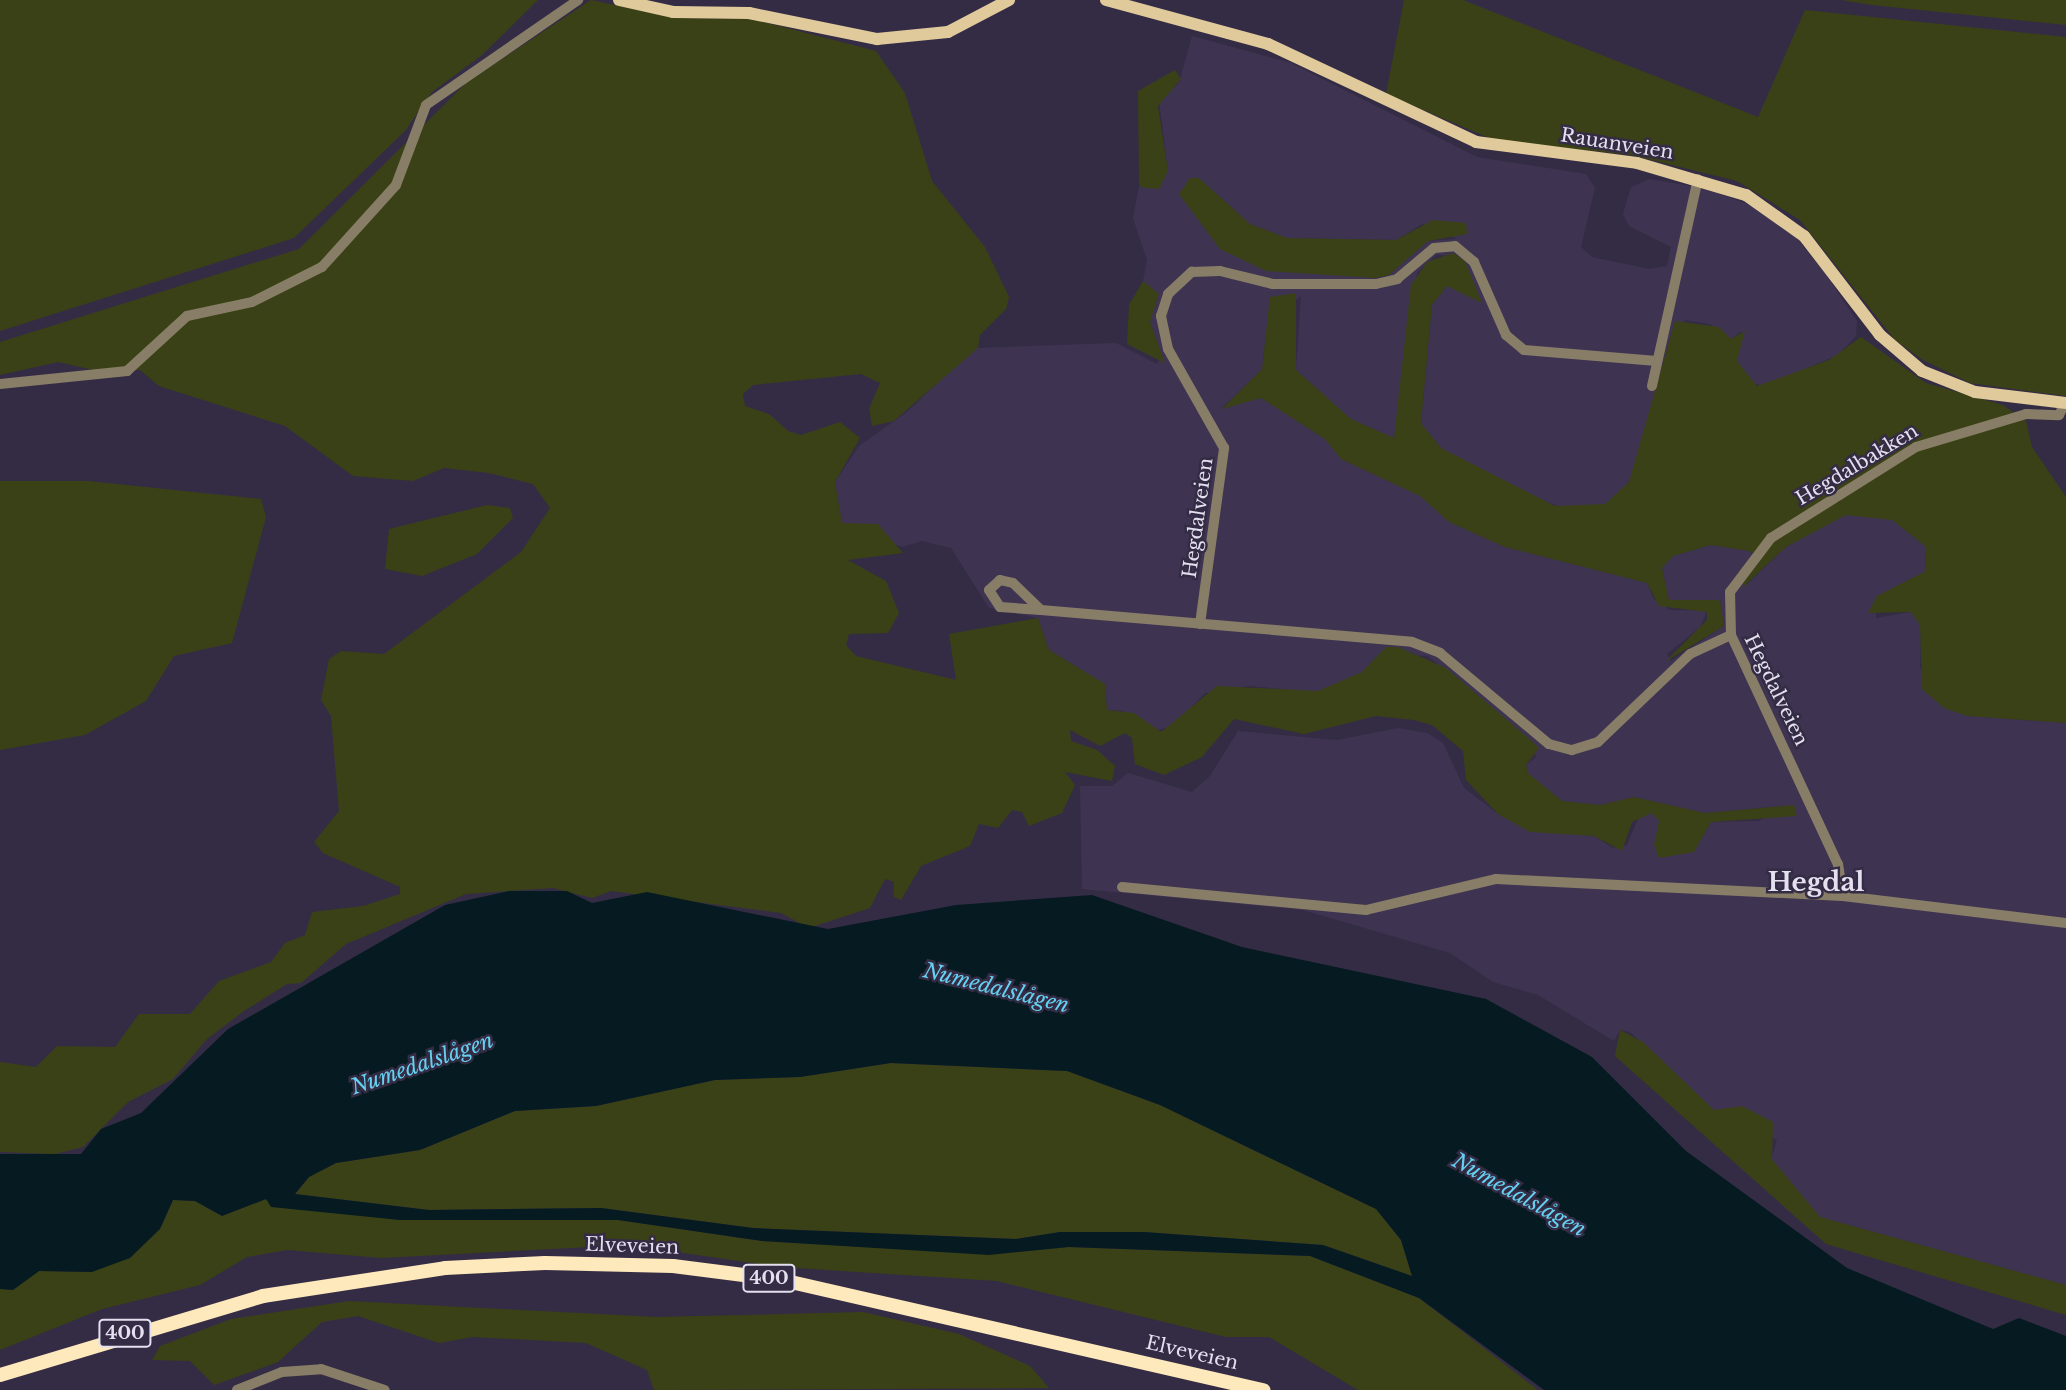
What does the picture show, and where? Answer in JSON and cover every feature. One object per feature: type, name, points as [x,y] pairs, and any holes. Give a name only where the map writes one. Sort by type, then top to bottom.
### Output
[{"type":"highway","name":"Elveveien","points":[[0,1375],[142,1328],[277,1294],[445,1268],[545,1263],[673,1266],[803,1283],[1264,1390]]},
{"type":"main road","points":[[619,0],[673,12],[749,13],[877,39],[947,32],[1009,0]]},
{"type":"main road","name":"Rauanveien","points":[[1106,0],[1268,44],[1476,142],[1613,159],[1698,179],[1754,198],[1796,227],[1880,335],[1922,371],[1975,392],[2066,403]]},
{"type":"street","points":[[0,384],[127,371],[187,316],[252,302],[322,267],[396,185],[426,104],[578,0]]},
{"type":"street","points":[[1652,386],[1698,179]]},
{"type":"street","name":"Hegdalveien","points":[[1200,624],[1224,448],[1168,349],[1161,316],[1168,294],[1192,272],[1220,271],[1273,284],[1376,284],[1397,279],[1434,248],[1455,246],[1474,262],[1506,335],[1524,350],[1657,361]]},
{"type":"street","name":"Hegdalbakken","points":[[1731,635],[1730,592],[1771,538],[1916,447],[2026,414],[2059,415],[2066,403]]},
{"type":"street","name":"Hegdalveien","points":[[1041,610],[1013,583],[1000,580],[989,590],[1000,607],[1425,646],[1549,744],[1572,750],[1598,743],[1690,654],[1731,635],[1833,854],[1843,896]]},
{"type":"street","points":[[1122,887],[1366,910],[1496,879],[1843,896],[2066,923]]},
{"type":"street","points":[[237,1390],[282,1372],[321,1369],[385,1390]]},
{"type":"shaded area","points":[[1192,36],[1291,63],[1477,157],[1586,174],[1595,188],[1581,247],[1592,257],[1649,269],[1667,266],[1671,247],[1629,226],[1623,214],[1631,187],[1649,179],[1708,189],[1757,208],[1793,234],[1825,273],[1857,321],[1856,336],[1838,355],[1764,386],[1752,383],[1737,361],[1742,331],[1731,339],[1710,324],[1685,320],[1639,463],[1622,493],[1605,504],[1568,509],[1534,498],[1441,448],[1421,423],[1432,305],[1447,286],[1482,302],[1458,256],[1436,255],[1417,273],[1394,438],[1351,419],[1296,370],[1301,296],[1267,325],[1262,369],[1222,408],[1261,398],[1325,439],[1341,459],[1420,496],[1449,522],[1505,547],[1647,583],[1653,598],[1670,610],[1707,611],[1700,627],[1667,654],[1671,661],[1724,626],[1720,600],[1669,600],[1662,568],[1673,556],[1711,545],[1749,551],[1754,554],[1746,585],[1786,547],[1846,514],[1892,520],[1925,546],[1926,571],[1877,596],[1876,618],[1911,612],[1921,625],[1920,668],[1967,716],[2066,723],[2066,1285],[1820,1217],[1771,1159],[1777,1140],[1714,1110],[1630,1032],[1620,1030],[1614,1041],[1538,995],[1493,982],[1450,953],[1303,910],[1082,889],[1080,786],[1112,786],[1128,773],[1192,792],[1210,776],[1238,731],[1337,740],[1398,728],[1427,733],[1443,743],[1464,788],[1498,814],[1530,831],[1594,836],[1613,848],[1627,845],[1640,814],[1652,813],[1701,840],[1711,822],[1759,821],[1783,806],[1705,813],[1634,797],[1600,805],[1562,801],[1528,773],[1526,765],[1536,757],[1533,742],[1428,656],[1379,654],[1362,672],[1318,692],[1248,686],[1205,693],[1173,726],[1153,731],[1123,711],[1107,710],[1105,684],[1049,650],[1038,618],[989,608],[951,548],[922,541],[902,547],[887,541],[878,524],[842,524],[835,482],[859,446],[907,412],[974,348],[1116,343],[1157,364],[1162,355],[1150,322],[1158,294],[1143,281],[1147,260],[1133,218],[1139,186],[1146,188],[1168,171],[1159,100],[1179,83]],"holes":[[[1199,178],[1250,224],[1287,238],[1396,240],[1422,224],[1458,239],[1427,241],[1389,275],[1376,278],[1220,249],[1179,194]]]},
{"type":"green space","points":[[0,0],[538,0],[482,55],[432,92],[405,131],[294,238],[0,331]]},
{"type":"green space","points":[[591,0],[677,18],[752,19],[876,51],[905,93],[932,181],[985,247],[1009,297],[1006,309],[980,335],[978,348],[894,421],[872,426],[869,409],[880,383],[861,374],[753,385],[743,394],[745,406],[769,414],[788,431],[801,435],[840,422],[860,438],[835,482],[842,523],[878,524],[903,553],[848,560],[886,581],[899,613],[888,633],[849,634],[846,645],[856,656],[956,680],[949,634],[1038,618],[1049,650],[1105,684],[1107,710],[1134,713],[1161,732],[1217,686],[1318,691],[1362,672],[1386,647],[1398,647],[1446,668],[1533,742],[1539,748],[1526,765],[1528,773],[1562,801],[1600,805],[1634,797],[1705,813],[1794,805],[1797,816],[1711,822],[1694,852],[1659,858],[1654,845],[1659,821],[1652,813],[1632,822],[1622,851],[1594,836],[1530,832],[1498,814],[1466,780],[1463,751],[1432,725],[1414,720],[1376,716],[1304,734],[1234,719],[1202,757],[1164,775],[1135,764],[1132,738],[1125,733],[1100,746],[1070,730],[1071,741],[1097,750],[1115,766],[1112,781],[1065,772],[1075,785],[1062,813],[1029,826],[1022,812],[1012,810],[998,828],[979,824],[970,846],[921,866],[901,900],[894,897],[894,882],[885,879],[870,908],[809,928],[781,913],[611,891],[592,898],[553,888],[466,894],[346,944],[301,983],[287,984],[244,1011],[207,1039],[173,1079],[128,1102],[83,1147],[55,1154],[0,1152],[0,1062],[36,1067],[57,1046],[115,1047],[139,1014],[190,1014],[219,981],[271,962],[285,943],[305,935],[312,912],[363,906],[400,894],[400,887],[323,853],[314,842],[339,811],[331,716],[321,700],[329,659],[341,651],[384,654],[521,552],[550,508],[533,484],[489,473],[444,468],[413,481],[353,476],[285,426],[159,386],[140,370],[93,370],[58,362],[0,375],[0,342],[299,249],[466,83]]},
{"type":"green space","points":[[1404,0],[1463,0],[1758,117],[1805,10],[2066,37],[2066,396],[1970,383],[1923,360],[1895,340],[1800,220],[1737,181],[1631,155],[1496,141],[1386,94]]},
{"type":"green space","points":[[1841,0],[2066,0],[2066,25],[1872,5]]},
{"type":"green space","points":[[1175,70],[1181,79],[1158,106],[1168,171],[1159,189],[1146,188],[1139,186],[1138,91]]},
{"type":"green space","points":[[1190,178],[1199,178],[1250,224],[1287,238],[1396,240],[1433,220],[1466,223],[1467,234],[1428,241],[1389,275],[1375,278],[1266,271],[1220,249],[1179,194]]},
{"type":"green space","points":[[1453,253],[1465,261],[1482,303],[1447,286],[1432,305],[1421,423],[1441,448],[1555,506],[1605,504],[1629,482],[1675,321],[1719,327],[1731,339],[1745,331],[1737,361],[1757,386],[1829,360],[1861,337],[1926,383],[2003,405],[2026,421],[2032,447],[2066,497],[2066,723],[1967,716],[1944,708],[1922,689],[1920,625],[1911,612],[1868,613],[1877,596],[1926,571],[1925,546],[1892,520],[1846,515],[1786,547],[1742,588],[1754,554],[1749,551],[1711,545],[1673,556],[1662,568],[1669,600],[1720,600],[1724,626],[1665,662],[1707,620],[1707,612],[1659,606],[1647,583],[1505,547],[1449,522],[1420,496],[1341,459],[1325,439],[1261,398],[1222,409],[1262,369],[1270,297],[1296,293],[1296,370],[1351,419],[1394,438],[1411,285],[1427,262]]},
{"type":"green space","points":[[1143,281],[1159,294],[1150,322],[1165,363],[1127,344],[1129,305]]},
{"type":"green space","points":[[0,481],[88,481],[261,499],[266,517],[232,643],[174,656],[146,701],[85,735],[0,750]]},
{"type":"green space","points":[[487,505],[510,508],[513,518],[477,554],[422,576],[385,569],[389,529]]},
{"type":"green space","points":[[1620,1030],[1643,1042],[1714,1110],[1742,1106],[1773,1122],[1772,1159],[1820,1217],[2066,1285],[2066,1315],[1826,1244],[1615,1056]]},
{"type":"green space","points":[[891,1063],[1067,1071],[1160,1105],[1376,1209],[1401,1240],[1412,1276],[1323,1245],[1144,1232],[1060,1232],[1016,1239],[753,1228],[601,1208],[429,1210],[295,1194],[309,1177],[336,1163],[420,1150],[515,1111],[596,1106],[715,1080],[800,1077]]},
{"type":"green space","points":[[266,1199],[400,1220],[618,1220],[762,1241],[989,1254],[1069,1247],[1310,1256],[1419,1298],[1538,1390],[1358,1390],[1269,1337],[1226,1337],[997,1281],[780,1267],[629,1245],[381,1258],[287,1250],[247,1257],[200,1285],[102,1309],[0,1350],[0,1289],[13,1290],[39,1271],[92,1272],[160,1229],[173,1200],[195,1201],[222,1216]]},
{"type":"green space","points":[[349,1301],[656,1317],[863,1312],[959,1334],[1030,1366],[1049,1388],[654,1390],[647,1370],[586,1343],[473,1337],[439,1343],[358,1316],[322,1322],[278,1362],[214,1385],[190,1361],[152,1360],[160,1346],[231,1319]]},
{"type":"water","name":"Numedalslågen","points":[[509,891],[567,891],[592,903],[647,892],[828,929],[956,905],[1092,895],[1242,947],[1486,999],[1592,1057],[1686,1151],[1847,1268],[1993,1329],[2019,1318],[2066,1336],[2066,1390],[1544,1390],[1419,1298],[1310,1256],[1069,1247],[989,1255],[762,1241],[618,1220],[400,1220],[271,1207],[266,1199],[222,1216],[195,1201],[173,1200],[160,1229],[130,1258],[92,1272],[39,1271],[13,1290],[0,1289],[0,1154],[81,1154],[101,1129],[141,1113],[228,1029],[445,905]],"holes":[[[891,1063],[1067,1071],[1160,1105],[1376,1209],[1401,1240],[1412,1276],[1323,1245],[1144,1232],[1060,1232],[1016,1239],[753,1228],[601,1208],[429,1210],[295,1194],[309,1177],[336,1163],[420,1150],[515,1111],[596,1106],[715,1080],[800,1077]]]},
{"type":"district","name":"Hegdal","points":[[1816,883]]}]
